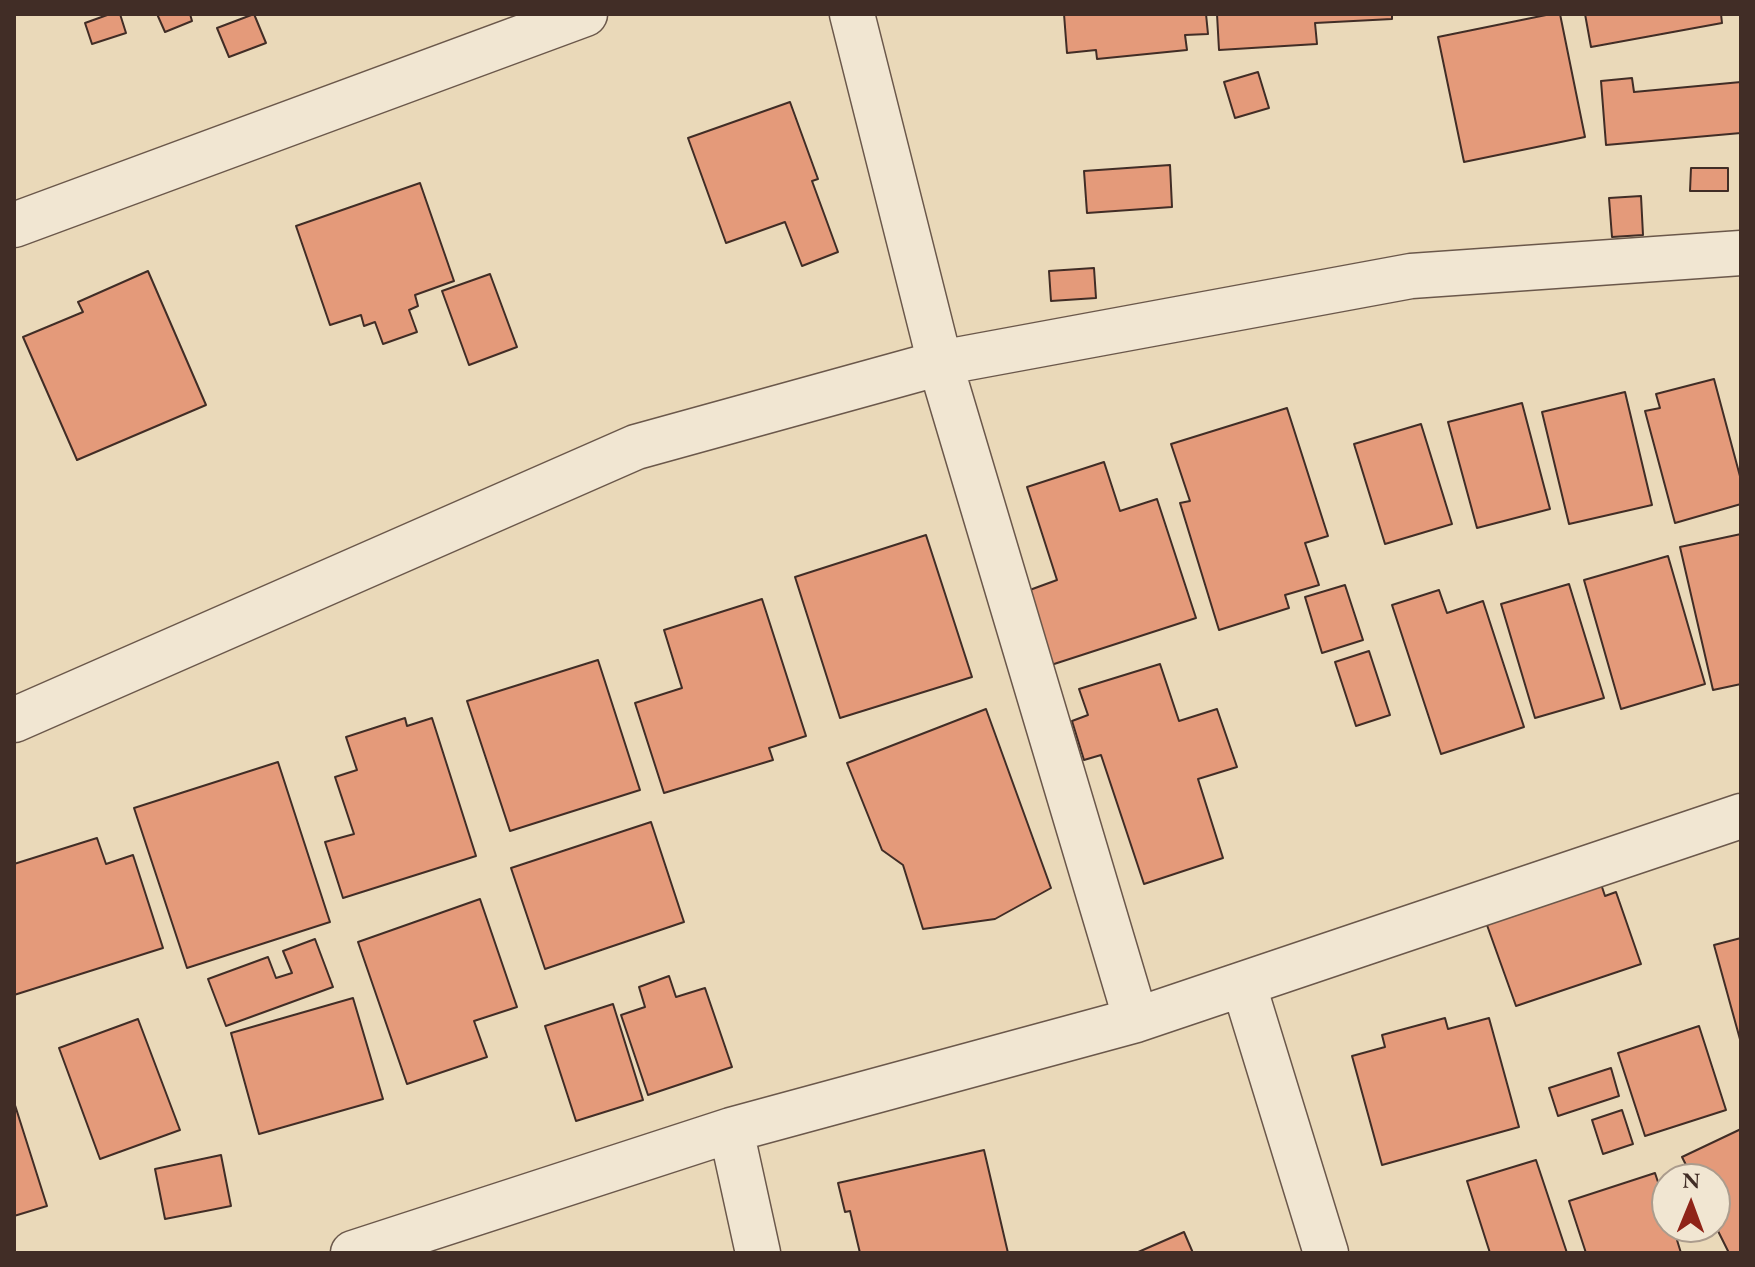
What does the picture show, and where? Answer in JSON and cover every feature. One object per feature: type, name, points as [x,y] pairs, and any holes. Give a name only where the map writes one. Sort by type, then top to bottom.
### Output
[{"type":"street","points":[[14,225],[585,14]]},
{"type":"street","points":[[852,14],[940,363],[1136,1020]]},
{"type":"street","points":[[14,720],[636,447],[940,363],[1411,276],[1741,253]]},
{"type":"street","points":[[353,1253],[731,1130],[1136,1020],[1244,986],[1741,816]]},
{"type":"street","points":[[1244,986],[1326,1253]]},
{"type":"street","points":[[731,1130],[758,1253]]},
{"type":"building","points":[[110,14],[120,14],[126,33],[92,44],[85,23]]},
{"type":"building","points":[[157,14],[190,14],[192,21],[165,32]]},
{"type":"building","points":[[254,14],[266,43],[229,57],[217,28]]},
{"type":"building","points":[[1064,14],[1206,14],[1208,34],[1185,35],[1187,50],[1097,59],[1096,50],[1067,53]]},
{"type":"building","points":[[1217,14],[1392,14],[1392,19],[1315,23],[1317,44],[1219,50]]},
{"type":"building","points":[[1560,14],[1585,137],[1464,162],[1438,37]]},
{"type":"building","points":[[1585,14],[1721,14],[1722,23],[1591,47]]},
{"type":"building","points":[[1258,72],[1269,108],[1235,118],[1224,82]]},
{"type":"building","points":[[1632,78],[1634,92],[1741,82],[1741,133],[1606,145],[1601,81]]},
{"type":"building","points":[[790,102],[818,179],[812,181],[838,252],[802,266],[785,222],[726,243],[688,138]]},
{"type":"building","points":[[1170,165],[1172,207],[1087,213],[1084,171]]},
{"type":"building","points":[[1691,168],[1728,168],[1728,191],[1690,191]]},
{"type":"building","points":[[420,183],[454,281],[415,295],[418,306],[409,310],[417,332],[383,344],[375,322],[364,326],[361,315],[330,325],[296,226]]},
{"type":"building","points":[[1641,196],[1643,235],[1612,237],[1609,198]]},
{"type":"building","points":[[1094,268],[1096,298],[1051,301],[1049,271]]},
{"type":"building","points":[[148,271],[206,405],[77,460],[23,337],[83,312],[78,302]]},
{"type":"building","points":[[490,274],[517,347],[469,365],[442,291]]},
{"type":"building","points":[[1714,379],[1741,480],[1741,504],[1675,523],[1645,411],[1660,408],[1656,394]]},
{"type":"building","points":[[1625,392],[1652,505],[1569,524],[1542,412]]},
{"type":"building","points":[[1522,403],[1550,509],[1477,528],[1448,422]]},
{"type":"building","points":[[1287,408],[1328,536],[1305,543],[1319,585],[1285,595],[1289,608],[1219,630],[1180,503],[1190,501],[1171,444]]},
{"type":"building","points":[[1421,424],[1452,524],[1385,544],[1354,444]]},
{"type":"building","points":[[1104,462],[1120,511],[1157,499],[1196,618],[1051,665],[1027,591],[1057,580],[1027,487]]},
{"type":"building","points":[[1741,534],[1741,684],[1713,690],[1680,547]]},
{"type":"building","points":[[926,535],[972,677],[840,718],[795,577]]},
{"type":"building","points":[[1668,556],[1705,684],[1621,709],[1584,580]]},
{"type":"building","points":[[1569,584],[1604,698],[1535,718],[1501,604]]},
{"type":"building","points":[[1345,585],[1363,640],[1322,653],[1305,597]]},
{"type":"building","points":[[1439,590],[1447,613],[1483,601],[1524,727],[1441,754],[1392,605]]},
{"type":"building","points":[[762,599],[806,736],[769,748],[773,760],[664,793],[635,703],[682,688],[664,630]]},
{"type":"building","points":[[1369,651],[1390,715],[1356,726],[1335,662]]},
{"type":"building","points":[[598,660],[640,790],[510,831],[467,701]]},
{"type":"building","points":[[1160,664],[1179,721],[1217,709],[1237,767],[1198,779],[1223,858],[1144,884],[1101,755],[1084,760],[1072,721],[1088,715],[1079,689]]},
{"type":"building","points":[[986,709],[1051,888],[995,919],[923,929],[903,865],[882,850],[847,763]]},
{"type":"building","points":[[405,718],[407,726],[432,718],[476,856],[343,898],[325,842],[354,834],[335,777],[357,770],[346,737]]},
{"type":"building","points":[[278,762],[330,922],[187,968],[134,808]]},
{"type":"building","points":[[651,822],[684,922],[545,969],[511,868]]},
{"type":"building","points":[[97,838],[106,864],[133,855],[163,948],[14,995],[14,864]]},
{"type":"building","points":[[1598,875],[1605,896],[1616,892],[1641,964],[1516,1006],[1483,914]]},
{"type":"building","points":[[480,899],[517,1007],[474,1021],[487,1057],[407,1084],[358,942]]},
{"type":"building","points":[[1741,938],[1741,1043],[1714,945]]},
{"type":"building","points":[[315,939],[333,987],[226,1026],[208,979],[268,957],[276,978],[292,973],[283,951]]},
{"type":"building","points":[[669,976],[676,997],[705,988],[732,1067],[648,1095],[621,1015],[645,1007],[639,987]]},
{"type":"building","points":[[353,998],[383,1099],[259,1134],[231,1033]]},
{"type":"building","points":[[613,1004],[643,1100],[576,1121],[545,1026]]},
{"type":"building","points":[[1445,1018],[1448,1029],[1489,1018],[1519,1127],[1382,1165],[1352,1056],[1385,1047],[1382,1035]]},
{"type":"building","points":[[138,1019],[180,1130],[100,1159],[59,1048]]},
{"type":"building","points":[[1699,1026],[1726,1110],[1645,1136],[1618,1053]]},
{"type":"building","points":[[1611,1068],[1619,1096],[1558,1116],[1549,1088]]},
{"type":"building","points":[[14,1102],[47,1206],[14,1216]]},
{"type":"building","points":[[1622,1110],[1633,1144],[1603,1154],[1592,1120]]},
{"type":"building","points":[[1741,1129],[1741,1253],[1729,1253],[1724,1243],[1731,1243],[1731,1163],[1685,1163],[1682,1157]]},
{"type":"building","points":[[984,1150],[1008,1253],[860,1253],[850,1211],[845,1212],[838,1183]]},
{"type":"building","points":[[221,1155],[231,1206],[165,1219],[155,1169]]},
{"type":"building","points":[[1536,1160],[1567,1253],[1490,1253],[1467,1181]]},
{"type":"building","points":[[1651,1174],[1651,1243],[1678,1243],[1681,1253],[1586,1253],[1569,1201]]},
{"type":"building","points":[[1184,1232],[1193,1253],[1136,1253]]}]
